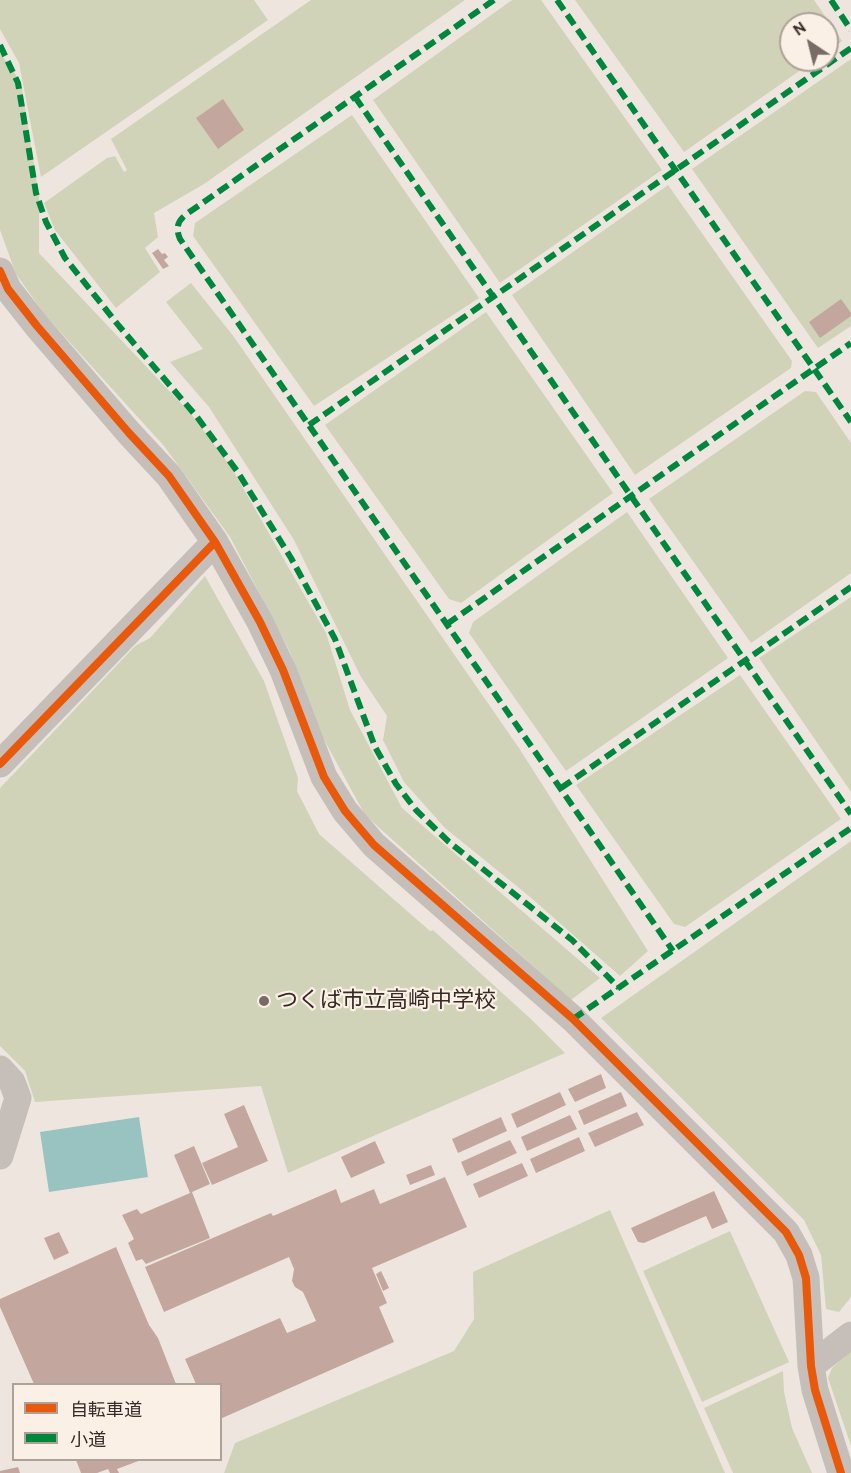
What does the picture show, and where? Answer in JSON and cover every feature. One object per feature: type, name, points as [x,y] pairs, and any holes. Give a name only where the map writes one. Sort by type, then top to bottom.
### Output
[{"type":"street","points":[[0,271],[8,288],[38,326],[129,433],[169,476],[215,542],[260,622],[283,670],[324,777],[345,811],[374,845],[573,1019],[786,1232],[799,1255],[806,1278],[811,1366],[820,1412],[841,1473]]},
{"type":"street","points":[[0,764],[215,542]]},
{"type":"street","points":[[0,1069],[12,1082],[18,1098],[0,1156]]},
{"type":"street","points":[[811,1366],[851,1335]]},
{"type":"green space","points":[[0,0],[254,0],[268,20],[41,177],[19,63],[0,29]]},
{"type":"green space","points":[[311,0],[465,0],[204,184],[154,213],[158,237],[145,248],[160,272],[116,308],[55,230],[44,203],[107,158],[115,156],[124,172],[127,170],[111,139]]},
{"type":"green space","points":[[512,0],[541,0],[662,170],[500,283],[373,100]]},
{"type":"green space","points":[[575,0],[814,0],[822,12],[779,12],[779,72],[798,72],[684,152]]},
{"type":"green space","points":[[0,53],[21,82],[39,197],[39,253],[191,414],[231,467],[326,633],[350,710],[402,808],[600,978],[571,1000],[365,815],[321,734],[290,652],[230,537],[164,446],[45,315],[16,274],[0,230]]},
{"type":"green space","points":[[851,59],[851,326],[818,348],[692,169],[832,72],[839,72],[839,67]]},
{"type":"green space","points":[[352,115],[479,298],[314,406],[193,236],[195,223]]},
{"type":"green space","points":[[668,185],[792,361],[791,368],[635,475],[512,295]]},
{"type":"green space","points":[[191,283],[234,337],[519,748],[648,951],[620,976],[529,896],[445,828],[404,782],[383,740],[387,716],[361,677],[294,540],[209,407],[170,362],[203,349],[166,302]]},
{"type":"green space","points":[[486,312],[613,493],[461,603],[449,599],[325,425]]},
{"type":"green space","points":[[805,391],[816,392],[851,443],[851,573],[751,643],[649,499]]},
{"type":"green space","points":[[627,512],[728,658],[566,771],[469,633],[473,622]]},
{"type":"green space","points":[[205,576],[264,681],[298,778],[297,791],[319,834],[430,931],[433,930],[565,1053],[288,1173],[261,1086],[35,1102],[25,1071],[0,1046],[0,788],[135,646],[150,638]]},
{"type":"green space","points":[[851,597],[851,792],[759,658]]},
{"type":"green space","points":[[740,675],[841,819],[685,927],[674,924],[576,785]]},
{"type":"green space","points":[[851,841],[851,1297],[839,1312],[826,1309],[821,1255],[804,1220],[601,1018]]},
{"type":"green space","points":[[610,1210],[725,1473],[224,1473],[235,1443],[454,1351],[474,1319],[473,1272]]},
{"type":"green space","points":[[730,1231],[789,1362],[702,1402],[643,1271]]},
{"type":"green space","points":[[851,1350],[851,1446],[828,1378],[832,1368]]},
{"type":"green space","points":[[783,1371],[784,1392],[792,1428],[812,1473],[733,1473],[704,1408]]},
{"type":"water","points":[[139,1117],[148,1177],[49,1192],[40,1132]]},
{"type":"building","points":[[223,99],[244,130],[218,149],[196,118]]},
{"type":"building","points":[[158,249],[168,257],[164,260],[169,266],[163,269],[152,253]]},
{"type":"building","points":[[841,299],[851,316],[820,338],[809,322]]},
{"type":"building","points":[[601,1074],[606,1088],[575,1102],[568,1089]]},
{"type":"building","points":[[560,1092],[566,1105],[517,1128],[511,1114]]},
{"type":"building","points":[[621,1092],[627,1106],[584,1125],[578,1111]]},
{"type":"building","points":[[244,1105],[268,1161],[212,1185],[202,1163],[238,1147],[224,1114]]},
{"type":"building","points":[[637,1112],[644,1125],[595,1147],[588,1133]]},
{"type":"building","points":[[570,1115],[577,1129],[527,1151],[521,1137]]},
{"type":"building","points":[[501,1117],[507,1131],[458,1153],[452,1139]]},
{"type":"building","points":[[579,1137],[585,1151],[536,1173],[530,1159]]},
{"type":"building","points":[[510,1140],[517,1153],[467,1176],[461,1162]]},
{"type":"building","points":[[375,1141],[385,1163],[351,1178],[341,1157]]},
{"type":"building","points":[[194,1146],[210,1184],[192,1192],[210,1238],[146,1264],[142,1259],[136,1261],[128,1243],[134,1239],[122,1215],[137,1209],[141,1214],[190,1193],[174,1155]]},
{"type":"building","points":[[522,1163],[528,1176],[479,1198],[473,1184]]},
{"type":"building","points":[[431,1165],[435,1175],[410,1185],[406,1175]]},
{"type":"building","points":[[445,1177],[467,1227],[372,1268],[387,1303],[379,1307],[394,1342],[222,1418],[222,1383],[196,1383],[185,1359],[280,1318],[287,1333],[316,1321],[303,1292],[295,1287],[292,1281],[294,1269],[289,1257],[164,1312],[145,1267],[271,1213],[273,1216],[336,1189],[341,1203],[374,1189],[380,1204]]},
{"type":"building","points":[[714,1191],[728,1222],[712,1229],[706,1216],[644,1243],[638,1242],[631,1228]]},
{"type":"building","points":[[59,1232],[69,1253],[54,1260],[44,1238]]},
{"type":"building","points":[[116,1247],[149,1325],[158,1338],[176,1383],[34,1383],[0,1307],[0,1299]]},
{"type":"building","points":[[381,1271],[389,1288],[383,1291],[376,1274]]},
{"type":"building","points":[[76,1461],[138,1461],[117,1469],[119,1473],[110,1473],[108,1469],[97,1473],[81,1473]]},
{"type":"building","points":[[18,1467],[20,1473],[0,1473],[0,1471]]},
{"type":"marked path","points":[[494,0],[188,213],[180,221],[178,231],[180,239],[673,951]]},
{"type":"marked path","points":[[557,0],[851,422]]},
{"type":"marked path","points":[[831,0],[851,30]]},
{"type":"marked path","points":[[0,45],[18,83],[36,193],[46,222],[65,258],[119,326],[197,417],[237,471],[291,558],[335,639],[375,747],[396,784],[416,810],[449,842],[572,940],[619,988]]},
{"type":"marked path","points":[[309,425],[851,48]]},
{"type":"marked path","points":[[355,97],[851,814]]},
{"type":"marked path","points":[[447,624],[851,343]]},
{"type":"marked path","points":[[561,788],[851,587]]},
{"type":"marked path","points":[[573,1019],[851,828]]},
{"type":"cycle path","points":[[0,271],[8,289],[37,326],[169,476],[215,542],[260,622],[283,670],[324,777],[345,811],[374,845],[573,1019],[786,1232],[799,1255],[806,1278],[811,1366],[815,1390],[841,1473]]},
{"type":"cycle path","points":[[0,764],[215,542]]},
{"type":"place","name":"つくば市立高崎中学校","points":[[264,1001]]}]
